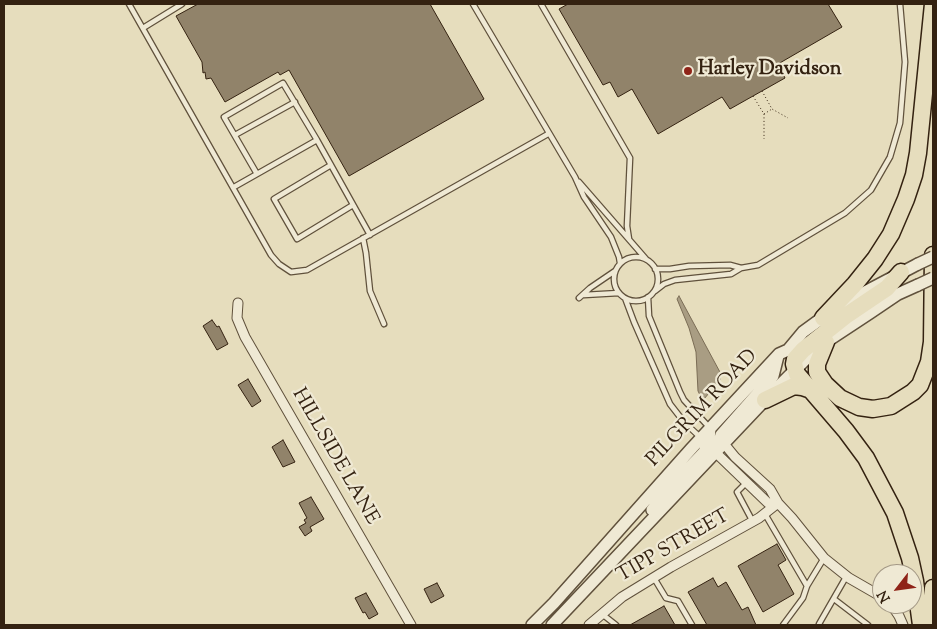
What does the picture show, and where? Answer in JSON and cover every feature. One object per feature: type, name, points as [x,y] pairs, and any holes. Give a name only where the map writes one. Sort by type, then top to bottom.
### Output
[{"type":"highway","points":[[823,318],[875,259],[894,229],[908,194],[918,153],[933,4]]},
{"type":"highway","points":[[826,342],[817,364],[817,372],[825,384],[840,398],[859,407],[872,409],[891,406],[913,392],[920,385],[929,362],[932,342],[933,256]]},
{"type":"highway","points":[[901,272],[888,288],[847,315],[803,350],[795,359],[795,370],[866,458],[895,513],[910,558],[921,625]]},
{"type":"highway","points":[[765,400],[794,386],[811,390]]},
{"type":"highway","points":[[933,588],[933,625]]},
{"type":"street","name":"PILGRIM ROAD","points":[[713,443],[710,428],[779,354],[788,350],[803,332],[848,301],[933,256]]},
{"type":"street","name":"PILGRIM ROAD","points":[[532,625],[713,443],[765,400],[826,342],[894,297],[933,278]]},
{"type":"street","name":"HILLSIDE LANE","points":[[238,303],[237,318],[245,337],[411,625]]},
{"type":"street","points":[[552,625],[643,529],[649,515],[666,492],[773,376],[779,354]]},
{"type":"street","points":[[713,443],[747,483],[768,503],[778,503]]},
{"type":"street","points":[[713,443],[737,459],[770,490],[778,503],[824,558],[846,576],[872,591]]},
{"type":"street","name":"TIPP STREET","points":[[589,625],[622,597],[753,522],[778,503]]},
{"type":"lane","points":[[136,4],[130,5],[272,255],[291,272],[306,270],[548,134]]},
{"type":"lane","points":[[143,28],[182,4]]},
{"type":"lane","points":[[473,4],[575,177],[584,197],[611,237],[620,263]]},
{"type":"lane","points":[[541,4],[630,158],[627,226],[629,239]]},
{"type":"lane","points":[[655,269],[730,265],[741,268],[751,267],[766,261],[838,218],[871,190],[890,157],[900,124],[905,62],[900,4]]},
{"type":"lane","points":[[257,174],[224,117],[283,82],[370,235]]},
{"type":"lane","points":[[235,135],[295,102]]},
{"type":"lane","points":[[234,187],[317,140]]},
{"type":"lane","points":[[331,165],[274,199],[297,239],[353,205]]},
{"type":"lane","points":[[575,177],[653,265],[657,273],[658,282],[655,291]]},
{"type":"lane","points":[[363,238],[370,291],[384,324]]},
{"type":"lane","points":[[619,293],[581,296],[615,271],[620,263],[628,258],[637,256],[646,259]]},
{"type":"lane","points":[[615,271],[614,280],[619,293],[630,300],[640,301],[664,284],[675,280],[731,274],[741,268]]},
{"type":"lane","points":[[648,297],[649,316],[680,392],[684,400],[710,428]]},
{"type":"lane","points":[[625,298],[670,404],[684,422],[713,443]]},
{"type":"lane","points":[[747,483],[738,492],[753,522]]},
{"type":"lane","points":[[765,514],[807,586]]},
{"type":"lane","points":[[783,625],[803,598],[807,586],[824,558]]},
{"type":"lane","points":[[820,625],[846,576]]},
{"type":"lane","points":[[654,578],[666,598],[678,601],[692,625]]},
{"type":"lane","points":[[834,599],[868,625]]},
{"type":"lane","points":[[602,613],[616,625]]},
{"type":"path","points":[[762,91],[772,109],[788,118]]},
{"type":"path","points":[[753,96],[764,114],[764,139]]},
{"type":"path","points":[[764,114],[772,109]]},
{"type":"shaded area","points":[[679,296],[721,374],[720,380],[704,399],[702,399],[698,391],[696,352],[689,328],[677,299]]},
{"type":"building","points":[[198,4],[430,4],[484,99],[349,176],[289,70],[280,75],[278,72],[225,102],[211,78],[206,79],[205,72],[203,73],[202,62],[176,16]]},
{"type":"building","name":"Harley Davidson","points":[[568,4],[828,4],[842,27],[778,64],[785,78],[730,109],[722,97],[658,134],[632,89],[618,97],[610,82],[603,85],[559,9]]},
{"type":"building","points":[[212,320],[217,327],[219,326],[228,344],[217,350],[203,326]]},
{"type":"building","points":[[248,379],[261,401],[252,407],[238,385]]},
{"type":"building","points":[[283,440],[295,462],[283,467],[272,447]]},
{"type":"building","points":[[311,497],[324,519],[310,527],[312,531],[305,536],[299,527],[306,523],[304,520],[307,518],[299,503]]},
{"type":"building","points":[[777,544],[786,560],[778,565],[794,594],[763,612],[738,566]]},
{"type":"building","points":[[713,578],[718,587],[726,582],[742,610],[748,607],[756,625],[707,625],[688,592]]},
{"type":"building","points":[[437,583],[444,596],[431,603],[424,589]]},
{"type":"building","points":[[366,593],[378,614],[369,619],[365,612],[363,613],[355,598]]},
{"type":"building","points":[[664,606],[675,625],[630,625]]},
{"type":"place","name":"Harley Davidson","points":[[688,71]]}]
